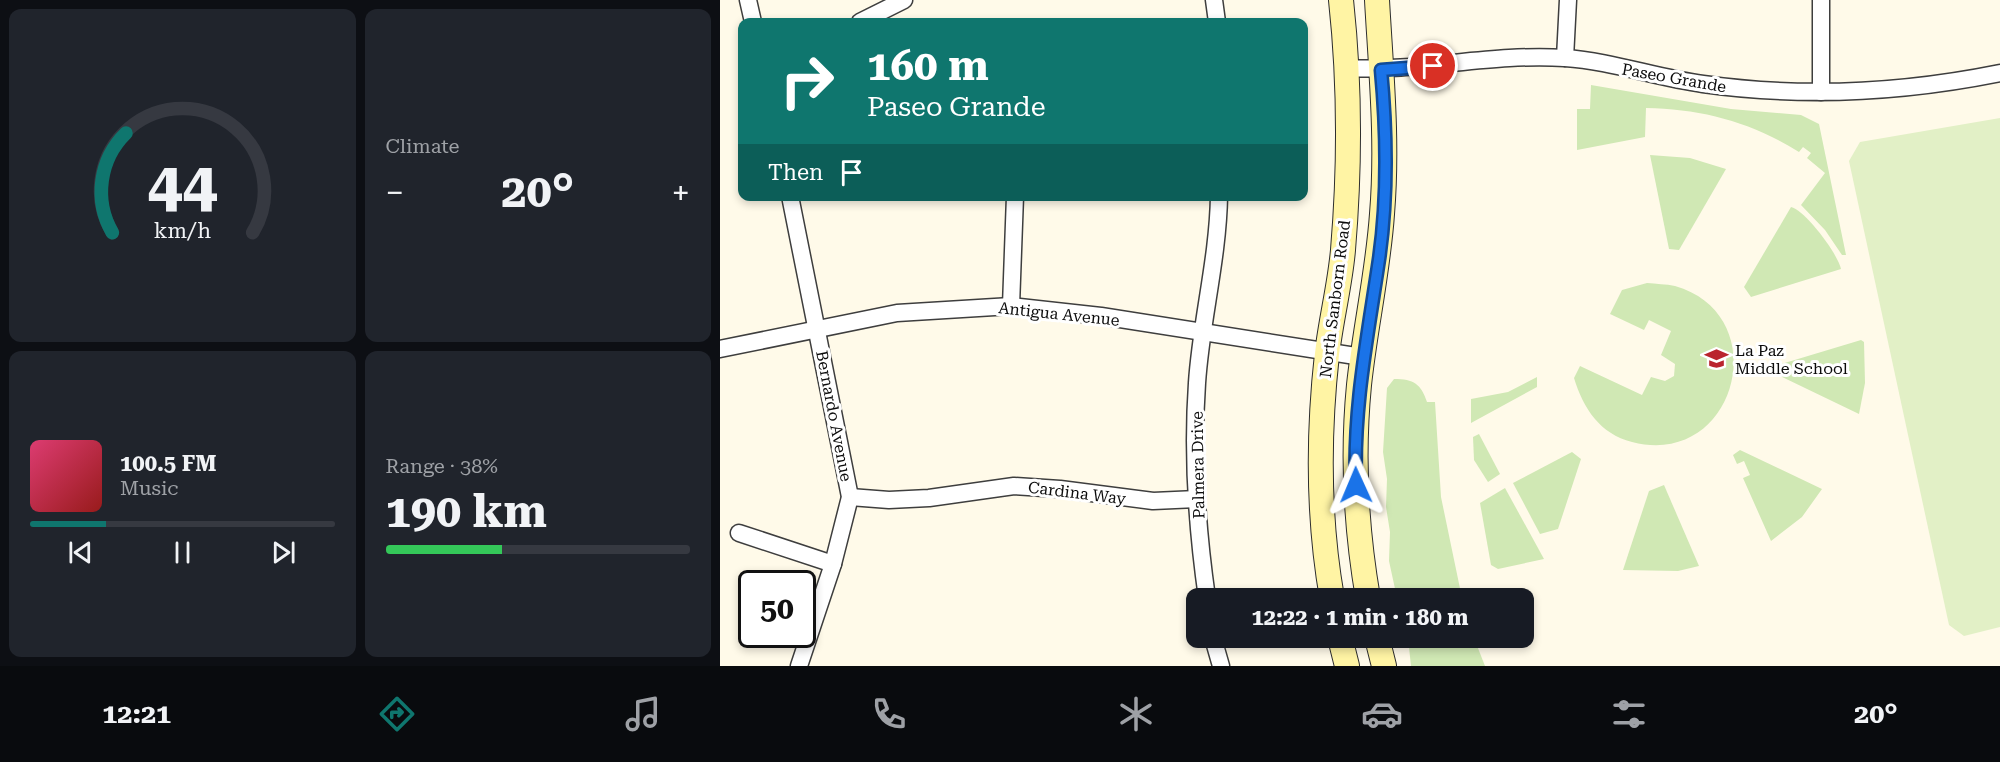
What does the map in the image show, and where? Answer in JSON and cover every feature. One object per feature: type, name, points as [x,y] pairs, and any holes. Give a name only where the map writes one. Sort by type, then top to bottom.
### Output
[{"type":"main road","name":"North Sanborn Road","points":[[1331,588],[1324,532],[1321,468],[1327,352],[1343,252],[1348,68],[1341,0]]},
{"type":"main road","name":"North Sanborn Road","points":[[1367,588],[1359,530],[1355,468],[1362,357],[1378,265],[1383,211],[1385,151],[1377,0]]},
{"type":"main road","points":[[1342,648],[1347,666]]},
{"type":"main road","points":[[1380,648],[1384,666]]},
{"type":"street","points":[[748,0],[752,18]]},
{"type":"street","points":[[868,18],[904,0]]},
{"type":"street","points":[[1214,0],[1216,18]]},
{"type":"street","points":[[1565,58],[1568,0]]},
{"type":"street","points":[[1821,0],[1821,92]]},
{"type":"street","name":"Paseo Grande","points":[[1348,68],[1381,70],[1565,58],[1711,86],[1760,91],[1821,92],[1904,89],[2000,73]]},
{"type":"street","name":"Bernardo Avenue","points":[[791,201],[850,497],[833,564],[799,666]]},
{"type":"street","points":[[1011,306],[1015,201]]},
{"type":"street","name":"Palmera Drive","points":[[1206,588],[1197,499],[1197,383],[1219,225],[1219,201]]},
{"type":"street","name":"Antigua Avenue","points":[[720,349],[897,313],[1011,306],[1090,314],[1362,357]]},
{"type":"street","name":"Cardina Way","points":[[850,497],[889,500],[929,498],[1014,486],[1060,489],[1153,501],[1197,499]]},
{"type":"street","points":[[739,533],[833,564]]},
{"type":"street","points":[[1216,648],[1221,666]]},
{"type":"green space","points":[[1591,85],[1731,109],[1801,115],[1819,124],[1846,255],[1842,255],[1825,230],[1801,205],[1825,173],[1807,158],[1811,153],[1803,147],[1799,152],[1744,125],[1706,114],[1646,108],[1645,137],[1577,150],[1577,109],[1590,109]]},
{"type":"green space","points":[[2000,118],[2000,627],[1964,636],[1949,625],[1849,161],[1860,142]]},
{"type":"green space","points":[[1650,155],[1690,158],[1726,169],[1679,250],[1669,249]]},
{"type":"green space","points":[[1791,207],[1804,216],[1820,234],[1834,253],[1841,269],[1751,297],[1744,287]]},
{"type":"green space","points":[[1647,283],[1675,286],[1706,302],[1726,326],[1733,355],[1731,385],[1718,412],[1697,433],[1668,444],[1632,442],[1611,433],[1594,418],[1582,400],[1574,378],[1580,366],[1642,395],[1651,377],[1665,381],[1674,376],[1675,364],[1661,355],[1671,331],[1649,320],[1644,330],[1610,314],[1622,290]]},
{"type":"green space","points":[[1861,340],[1864,342],[1865,383],[1859,414],[1774,373],[1775,366]]},
{"type":"green space","points":[[1537,377],[1537,387],[1471,423],[1471,399],[1508,392]]},
{"type":"green space","points":[[1394,379],[1407,380],[1419,387],[1427,402],[1435,402],[1441,497],[1460,588],[1395,588],[1389,561],[1390,532],[1386,507],[1387,479],[1383,452],[1387,388]]},
{"type":"green space","points":[[1479,434],[1500,474],[1488,482],[1474,460],[1473,437]]},
{"type":"green space","points":[[1740,450],[1822,489],[1802,517],[1771,541],[1743,478],[1750,475],[1744,461],[1737,464],[1733,455]]},
{"type":"green space","points":[[1572,452],[1581,459],[1558,529],[1540,534],[1513,483]]},
{"type":"green space","points":[[1664,485],[1699,566],[1678,571],[1623,570],[1649,491]]},
{"type":"green space","points":[[1505,488],[1544,559],[1498,569],[1491,565],[1480,503]]},
{"type":"green space","points":[[1409,648],[1478,648],[1485,666],[1411,666]]},
{"type":"place","name":"La Paz Middle School","points":[[1717,359]]},
{"type":"route","points":[[1356,485],[1359,384],[1378,265],[1383,211],[1385,151],[1381,70],[1433,66]]}]
